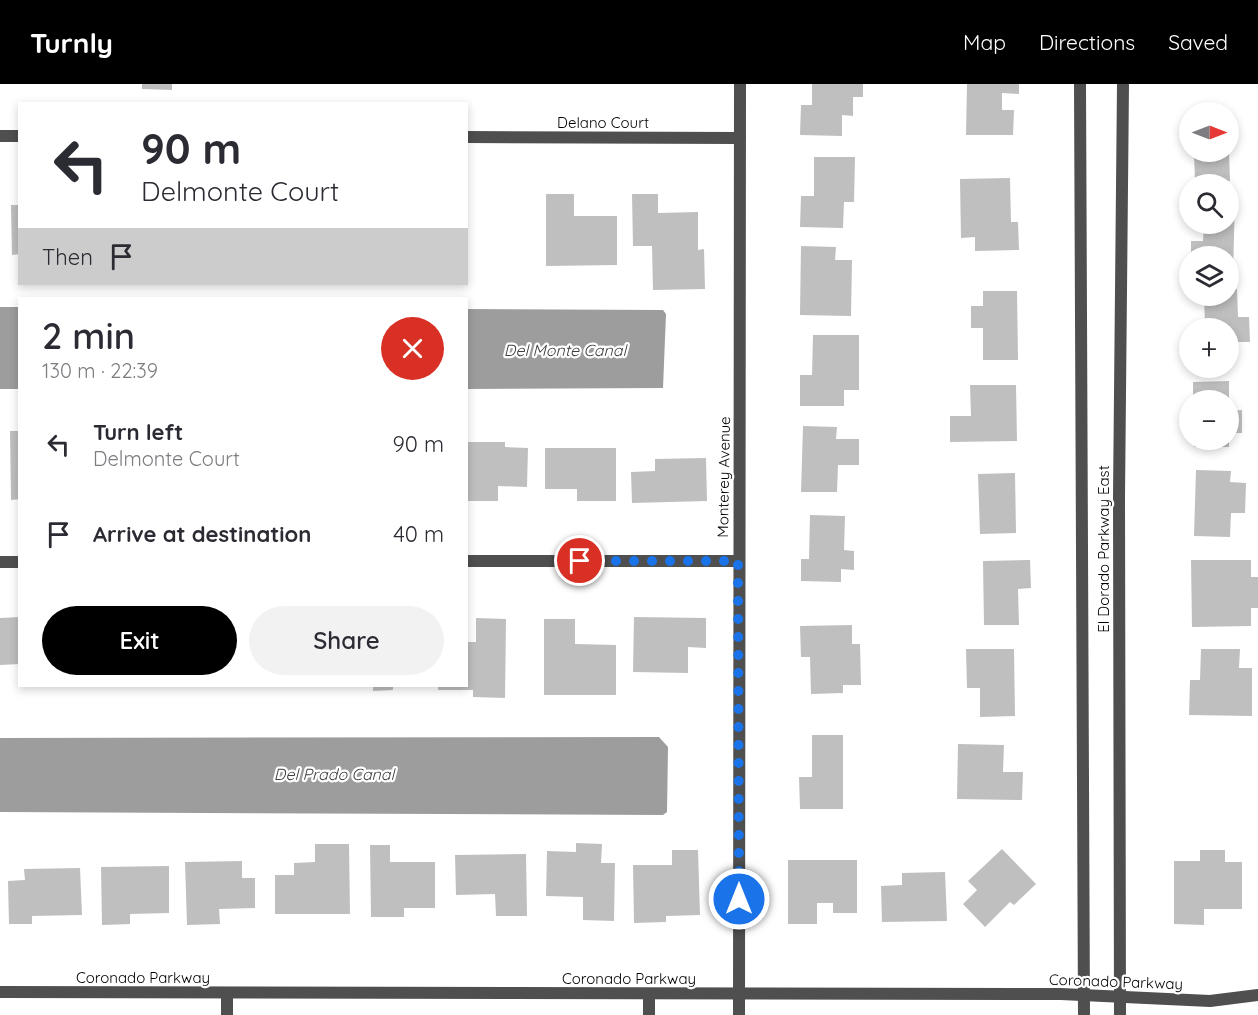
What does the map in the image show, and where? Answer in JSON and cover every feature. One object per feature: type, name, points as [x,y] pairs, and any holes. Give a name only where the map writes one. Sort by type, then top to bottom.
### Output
[{"type":"street","name":"Monterey Avenue","points":[[739,1015],[740,84]]},
{"type":"street","name":"El Dorado Parkway East","points":[[1080,84],[1084,1015]]},
{"type":"street","name":"El Dorado Parkway East","points":[[1120,1015],[1119,486],[1123,84]]},
{"type":"street","points":[[0,136],[18,136]]},
{"type":"street","name":"Delano Court","points":[[468,137],[740,138]]},
{"type":"street","points":[[468,561],[738,561]]},
{"type":"street","points":[[0,562],[18,562]]},
{"type":"street","name":"Coronado Parkway","points":[[0,992],[1084,995],[1210,1000],[1258,995]]},
{"type":"street","points":[[227,994],[227,1015]]},
{"type":"street","points":[[649,994],[649,1015]]},
{"type":"water","points":[[0,307],[18,307],[18,389],[0,389]]},
{"type":"water","name":"Del Monte Canal","points":[[468,309],[663,310],[666,314],[663,388],[468,389]]},
{"type":"water","name":"Del Prado Canal","points":[[659,737],[668,747],[667,812],[663,815],[0,812],[0,738]]},
{"type":"building","points":[[142,84],[172,84],[172,90],[142,89]]},
{"type":"building","points":[[812,84],[863,84],[863,97],[853,97],[853,116],[842,115],[842,136],[800,135],[801,105],[812,105]]},
{"type":"building","points":[[967,84],[1019,84],[1019,94],[1002,93],[1002,110],[1014,110],[1013,135],[966,135]]},
{"type":"building","points":[[814,157],[855,157],[854,202],[844,202],[843,228],[800,227],[801,196],[814,196]]},
{"type":"building","points":[[1194,162],[1229,162],[1230,174],[1195,174]]},
{"type":"building","points":[[1010,178],[1011,222],[1018,222],[1019,250],[975,251],[975,237],[961,238],[960,179]]},
{"type":"building","points":[[546,194],[574,194],[574,216],[617,216],[617,265],[546,266]]},
{"type":"building","points":[[632,194],[658,194],[658,213],[698,212],[698,250],[704,249],[705,289],[653,290],[652,246],[633,246]]},
{"type":"building","points":[[11,205],[18,205],[18,254],[12,255]]},
{"type":"building","points":[[1203,234],[1234,234],[1234,246],[1191,246],[1191,241],[1203,241]]},
{"type":"building","points":[[801,246],[836,247],[835,260],[852,260],[851,316],[800,315]]},
{"type":"building","points":[[983,291],[1017,291],[1018,360],[983,360],[983,328],[971,328],[971,306],[983,306]]},
{"type":"building","points":[[1204,306],[1238,306],[1238,317],[1249,317],[1250,342],[1239,342],[1239,318],[1205,318]]},
{"type":"building","points":[[813,335],[859,335],[859,390],[844,390],[844,406],[800,406],[800,375],[812,375]]},
{"type":"building","points":[[1229,381],[1229,390],[1193,390],[1193,382]]},
{"type":"building","points":[[970,385],[1016,385],[1017,441],[950,442],[950,416],[971,416]]},
{"type":"building","points":[[1239,410],[1242,410],[1242,433],[1239,433]]},
{"type":"building","points":[[803,426],[837,427],[836,439],[859,439],[859,465],[838,465],[837,492],[801,492]]},
{"type":"building","points":[[10,431],[18,431],[18,499],[11,500]]},
{"type":"building","points":[[468,442],[505,442],[505,447],[528,448],[527,487],[498,486],[498,501],[468,501]]},
{"type":"building","points":[[545,448],[616,448],[616,501],[577,501],[577,489],[545,489]]},
{"type":"building","points":[[706,458],[707,501],[632,503],[631,472],[655,471],[655,459]]},
{"type":"building","points":[[1196,470],[1231,471],[1230,482],[1246,483],[1245,513],[1231,513],[1230,537],[1194,536]]},
{"type":"building","points":[[1015,473],[1016,533],[980,534],[978,474]]},
{"type":"building","points":[[810,515],[845,516],[844,550],[854,551],[854,570],[841,569],[841,582],[801,581],[801,559],[809,559]]},
{"type":"building","points":[[1030,560],[1031,588],[1018,589],[1019,625],[984,625],[983,561]]},
{"type":"building","points":[[1191,560],[1251,560],[1251,577],[1258,577],[1258,608],[1251,608],[1251,626],[1192,627]]},
{"type":"building","points":[[18,617],[18,664],[0,665],[0,618]]},
{"type":"building","points":[[634,617],[706,618],[706,648],[688,647],[688,673],[633,672]]},
{"type":"building","points":[[476,618],[506,619],[505,698],[473,697],[473,690],[438,690],[438,687],[468,687],[468,642],[476,642]]},
{"type":"building","points":[[544,619],[575,619],[575,644],[616,645],[616,695],[544,695]]},
{"type":"building","points":[[852,625],[852,644],[860,644],[861,685],[843,685],[843,693],[811,694],[810,657],[801,657],[800,626]]},
{"type":"building","points":[[966,649],[1014,649],[1015,716],[980,717],[980,688],[967,688]]},
{"type":"building","points":[[1201,649],[1240,649],[1239,668],[1252,668],[1252,716],[1189,715],[1190,680],[1200,680]]},
{"type":"building","points":[[373,687],[393,687],[393,690],[373,691]]},
{"type":"building","points":[[812,735],[843,735],[843,809],[800,809],[799,777],[812,777]]},
{"type":"building","points":[[958,744],[1004,745],[1003,772],[1023,772],[1022,800],[957,799]]},
{"type":"building","points":[[576,843],[602,844],[601,863],[615,863],[614,921],[583,920],[583,897],[546,896],[547,851],[576,852]]},
{"type":"building","points":[[315,844],[349,844],[350,914],[275,914],[275,875],[294,875],[294,863],[315,862]]},
{"type":"building","points":[[370,845],[390,845],[390,862],[435,862],[435,908],[404,908],[404,917],[371,917]]},
{"type":"building","points":[[1002,849],[1036,884],[1014,905],[1010,902],[985,927],[963,904],[977,890],[968,881]]},
{"type":"building","points":[[672,850],[698,850],[700,915],[666,916],[666,922],[634,923],[633,865],[672,865]]},
{"type":"building","points":[[1200,850],[1225,850],[1225,862],[1242,862],[1242,909],[1204,909],[1204,925],[1174,924],[1174,861],[1200,861]]},
{"type":"building","points":[[526,854],[527,916],[496,916],[495,894],[456,895],[455,855]]},
{"type":"building","points":[[788,860],[857,860],[857,913],[833,913],[833,903],[817,903],[817,924],[788,924]]},
{"type":"building","points":[[242,861],[242,878],[255,878],[255,908],[219,909],[220,924],[187,925],[185,862]]},
{"type":"building","points":[[169,866],[169,913],[130,914],[130,924],[102,925],[101,867]]},
{"type":"building","points":[[80,868],[82,915],[32,916],[32,924],[9,924],[8,881],[25,880],[24,869]]},
{"type":"building","points":[[945,872],[947,921],[882,922],[881,886],[902,885],[902,873]]},
{"type":"route","points":[[580,561],[738,561],[739,899]]}]
